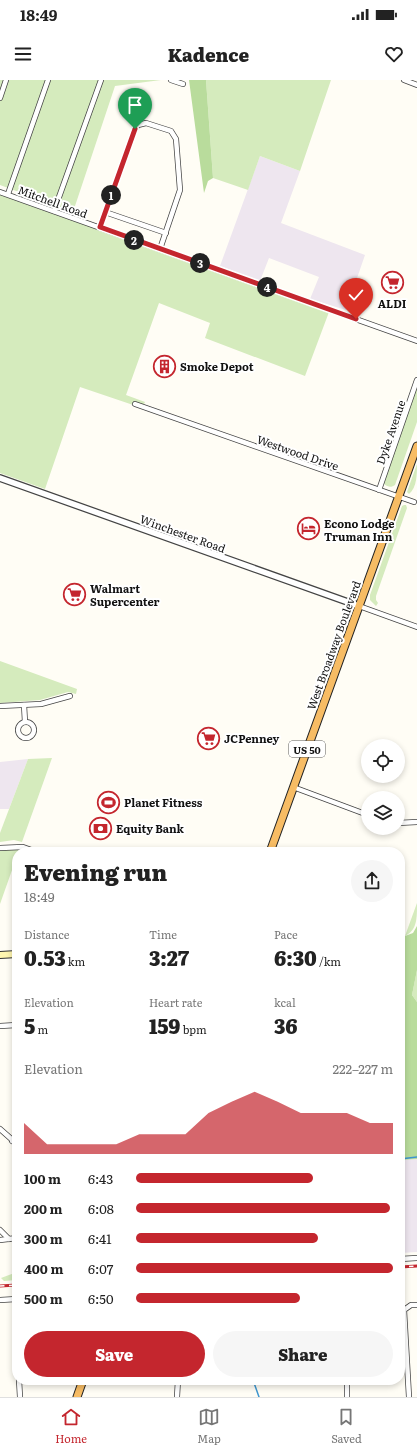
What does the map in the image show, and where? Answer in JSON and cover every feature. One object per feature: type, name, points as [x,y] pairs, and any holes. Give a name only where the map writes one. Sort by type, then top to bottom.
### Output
[{"type":"highway","name":"West Broadway Boulevard","points":[[272,847],[417,446]]},
{"type":"highway","points":[[77,1397],[81,1385]]},
{"type":"main road","points":[[0,955],[12,954]]},
{"type":"street","points":[[0,98],[6,80]]},
{"type":"street","points":[[8,194],[48,80]]},
{"type":"street","points":[[54,211],[101,80]]},
{"type":"street","points":[[171,80],[183,84]]},
{"type":"street","points":[[404,80],[417,85]]},
{"type":"street","points":[[100,227],[135,129],[138,125],[146,123],[171,132],[176,139],[181,185],[178,199],[160,249]]},
{"type":"street","name":"Mitchell Road","points":[[0,192],[417,341]]},
{"type":"street","points":[[105,212],[166,233]]},
{"type":"street","name":"Dyke Avenue","points":[[379,490],[417,380]]},
{"type":"street","name":"Westwood Drive","points":[[134,404],[414,502]]},
{"type":"street","name":"Winchester Road","points":[[0,478],[359,606]]},
{"type":"street","points":[[359,606],[417,627]]},
{"type":"street","points":[[0,706],[48,702],[70,696]]},
{"type":"street","points":[[24,705],[25,722]]},
{"type":"street","points":[[293,787],[361,812]]},
{"type":"street","points":[[405,823],[417,822]]},
{"type":"street","points":[[0,848],[12,847]]},
{"type":"street","points":[[0,1026],[12,1025]]},
{"type":"street","points":[[0,1129],[12,1140]]},
{"type":"street","points":[[0,1230],[9,1239]]},
{"type":"street","points":[[0,1240],[12,1239]]},
{"type":"street","points":[[405,1259],[417,1258]]},
{"type":"street","points":[[0,1300],[12,1299]]},
{"type":"street","points":[[405,1309],[411,1305],[417,1305]]},
{"type":"street","points":[[405,1339],[409,1397]]},
{"type":"street","points":[[19,1385],[20,1397]]},
{"type":"street","points":[[176,1397],[177,1385]]},
{"type":"street","points":[[347,1385],[347,1397]]},
{"type":"shaded area","points":[[260,156],[300,171],[281,223],[365,255],[346,310],[310,299],[319,277],[269,258],[260,281],[220,266]]},
{"type":"shaded area","points":[[28,759],[9,809],[0,809],[0,762]]},
{"type":"shaded area","points":[[417,1159],[417,1252],[405,1253],[405,1160]]},
{"type":"green space","points":[[0,80],[161,80],[115,86],[73,212],[0,185]]},
{"type":"green space","points":[[189,80],[206,80],[213,178],[208,181],[204,193]]},
{"type":"green space","points":[[206,80],[331,80],[300,171],[260,156],[248,190],[213,178]]},
{"type":"green space","points":[[0,194],[329,312],[305,376],[205,338],[210,323],[159,303],[126,395],[145,402],[142,408],[80,387],[45,489],[0,473]]},
{"type":"green space","points":[[417,386],[417,422],[395,485],[392,487],[388,486],[384,484],[384,479]]},
{"type":"green space","points":[[417,464],[417,476],[414,488],[409,494],[407,492]]},
{"type":"green space","points":[[406,505],[407,508],[376,596],[378,603],[376,606],[370,600],[370,595],[402,506]]},
{"type":"green space","points":[[0,661],[77,689],[76,694],[68,692],[40,700],[0,703]]},
{"type":"green space","points":[[52,758],[22,842],[14,840],[0,842],[0,833],[28,759]]},
{"type":"green space","points":[[0,849],[12,849],[12,870],[0,904]]},
{"type":"green space","points":[[417,903],[416,923],[412,931],[405,936]]},
{"type":"green space","points":[[417,926],[417,970],[412,995],[417,1002],[417,1159],[405,1160],[405,936],[413,933]]},
{"type":"green space","points":[[417,970],[417,1002],[412,995]]},
{"type":"green space","points":[[12,1274],[12,1280],[4,1281],[1,1278]]},
{"type":"waterway","points":[[405,1158],[417,1157]]},
{"type":"waterway","points":[[255,1385],[259,1397]]},
{"type":"railway","points":[[405,1267],[417,1266]]},
{"type":"railway","points":[[0,1286],[12,1285]]},
{"type":"place","name":"ALDI","points":[[392,283]]},
{"type":"place","name":"Smoke Depot","points":[[165,366]]},
{"type":"place","name":"Econo Lodge Truman Inn","points":[[308,529]]},
{"type":"place","name":"Walmart Supercenter","points":[[74,594]]},
{"type":"place","name":"JCPenney","points":[[208,738]]},
{"type":"place","name":"Planet Fitness","points":[[108,802]]},
{"type":"place","name":"Equity Bank","points":[[100,828]]},
{"type":"route","points":[[135,129],[100,227],[356,319]]}]
